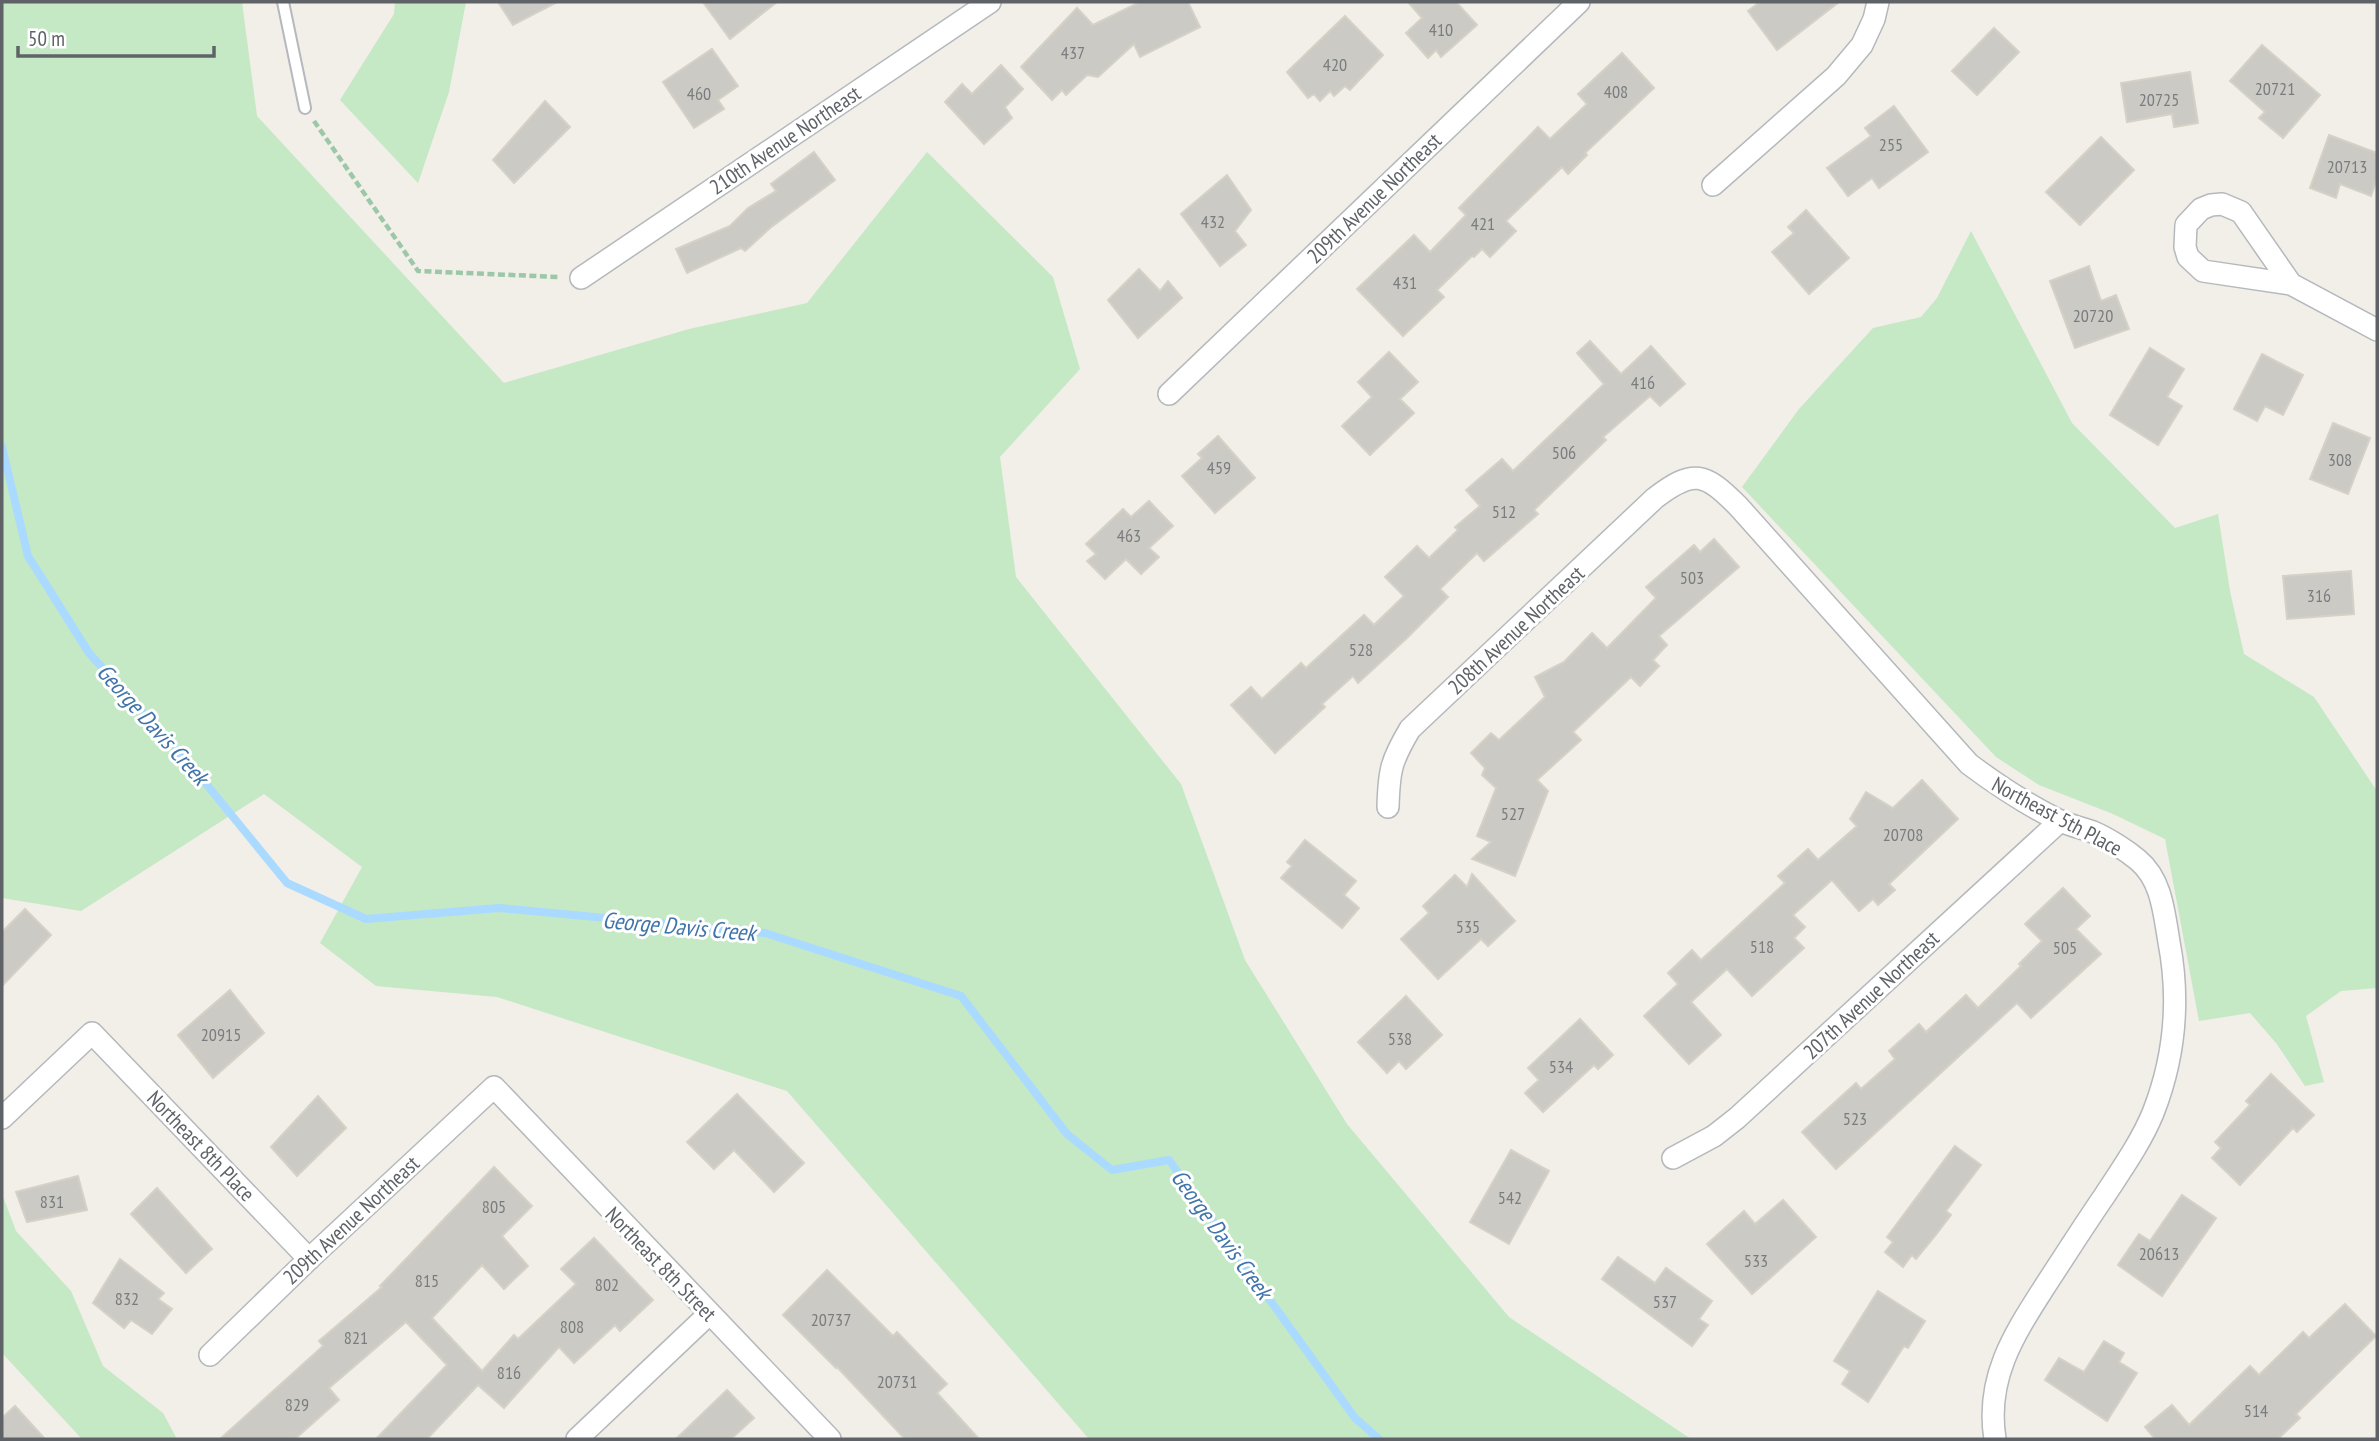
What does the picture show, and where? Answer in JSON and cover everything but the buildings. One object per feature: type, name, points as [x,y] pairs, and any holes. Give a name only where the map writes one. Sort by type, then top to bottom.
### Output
[{"type":"street","name":"210th Avenue Northeast","points":[[581,278],[990,2]]},
{"type":"street","name":"209th Avenue Northeast","points":[[1169,394],[1579,2]]},
{"type":"street","points":[[1713,185],[1836,76],[1863,45],[1878,2]]},
{"type":"street","points":[[2291,284],[2242,212],[2222,204],[2211,205],[2201,209],[2186,225],[2185,247],[2188,257],[2203,271],[2291,284],[2377,330]]},
{"type":"street","name":"208th Avenue Northeast","points":[[1388,807],[1389,773],[1397,750],[1410,729],[1656,498],[1674,483],[1685,478]]},
{"type":"street","name":"Northeast 5th Place","points":[[1685,478],[1705,480],[1720,488],[1738,506],[1969,764],[2001,788],[2060,821],[2096,834],[2138,860],[2152,876],[2161,897],[2172,957],[2176,1014],[2169,1063],[2152,1114],[2131,1155],[2007,1349],[1997,1377],[1992,1409],[1995,1437]]},
{"type":"street","name":"207th Avenue Northeast","points":[[1673,1158],[1714,1136],[1737,1118],[2060,821]]},
{"type":"street","name":"Northeast 8th Place","points":[[2,1118],[92,1033],[309,1259]]},
{"type":"street","name":"209th Avenue Northeast","points":[[210,1355],[494,1087]]},
{"type":"street","name":"Northeast 8th Street","points":[[494,1087],[830,1439]]},
{"type":"street","points":[[577,1439],[709,1314]]},
{"type":"lane","points":[[283,2],[304,107]]},
{"type":"path","points":[[304,107],[418,271],[581,278]]},
{"type":"green space","points":[[2,2],[242,2],[257,116],[504,383],[689,329],[807,303],[927,152],[1053,277],[1080,369],[1000,457],[1016,577],[1181,784],[1245,960],[1347,1124],[1509,1317],[1691,1439],[1089,1439],[787,1091],[497,997],[376,986],[320,943],[362,867],[264,794],[81,911],[2,898]]},
{"type":"green space","points":[[395,2],[466,2],[449,92],[418,183],[340,100],[394,14]]},
{"type":"green space","points":[[1971,231],[2072,423],[2175,528],[2218,514],[2230,591],[2244,654],[2314,697],[2377,791],[2377,988],[2341,991],[2306,1016],[2324,1082],[2305,1086],[2276,1043],[2250,1013],[2199,1021],[2165,839],[2113,814],[2039,785],[1996,757],[1742,487],[1799,409],[1873,328],[1921,317],[1937,298]]},
{"type":"green space","points":[[2,1194],[16,1231],[71,1291],[103,1366],[163,1413],[177,1439],[82,1439],[2,1353]]},
{"type":"waterway","name":"George Davis Creek","points":[[2,447],[28,556],[89,653],[198,774],[287,883],[366,919],[499,908],[765,933],[961,996],[1067,1134],[1112,1170],[1169,1160],[1355,1418],[1379,1439]]}]
